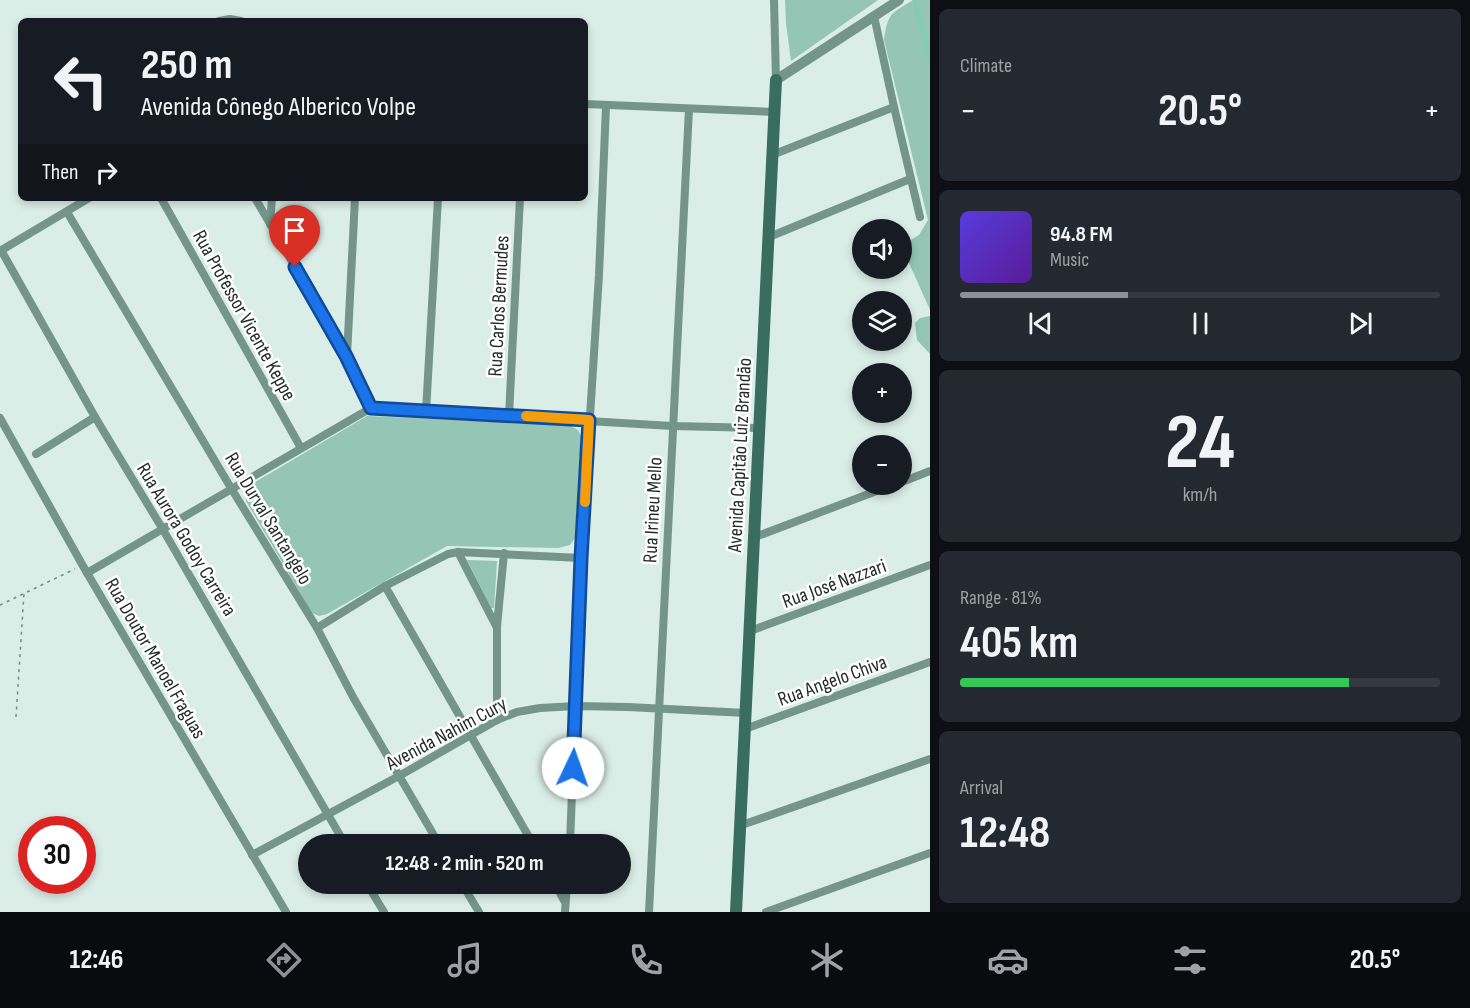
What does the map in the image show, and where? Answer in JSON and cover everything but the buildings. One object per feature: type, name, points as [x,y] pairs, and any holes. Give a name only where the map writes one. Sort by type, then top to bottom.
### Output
[{"type":"main road","name":"Avenida Capitão Luiz Brandão","points":[[736,912],[776,80]]},
{"type":"street","name":"Avenida Capitão Luiz Brandão","points":[[774,0],[776,80]]},
{"type":"street","points":[[776,80],[899,0]]},
{"type":"street","points":[[874,16],[920,217]]},
{"type":"street","points":[[588,104],[775,112]]},
{"type":"street","points":[[570,834],[581,558],[606,106]]},
{"type":"street","points":[[772,155],[894,107]]},
{"type":"street","name":"Rua Irineu Mello","points":[[649,912],[689,109]]},
{"type":"street","points":[[770,237],[910,179]]},
{"type":"street","points":[[0,250],[84,201]]},
{"type":"street","name":"Rua Professor Vicente Keppe","points":[[163,201],[301,448]]},
{"type":"street","points":[[257,201],[346,356],[371,408]]},
{"type":"street","points":[[270,224],[272,201]]},
{"type":"street","points":[[346,356],[355,201]]},
{"type":"street","points":[[426,412],[438,201]]},
{"type":"street","name":"Rua Carlos Bermudes","points":[[509,415],[520,201]]},
{"type":"street","name":"Rua Durval Santangelo","points":[[67,212],[316,628],[353,697],[433,834]]},
{"type":"street","name":"Rua Aurora Godoy Carreira","points":[[0,250],[94,417],[162,528],[339,834]]},
{"type":"street","points":[[85,569],[162,528],[371,408],[759,429]]},
{"type":"street","points":[[36,454],[94,417]]},
{"type":"street","name":"Rua Doutor Manoel Fraguas","points":[[0,418],[85,569],[286,912]]},
{"type":"street","points":[[912,478],[930,471]]},
{"type":"street","points":[[755,537],[866,495]]},
{"type":"street","points":[[316,628],[385,586],[448,554],[458,552],[504,553],[581,558]]},
{"type":"street","points":[[458,552],[497,626]]},
{"type":"street","points":[[497,720],[497,626],[504,553]]},
{"type":"street","name":"Rua José Nazzari","points":[[750,631],[930,566]]},
{"type":"street","points":[[385,586],[527,834]]},
{"type":"street","name":"Rua Angelo Chiva","points":[[746,729],[930,662]]},
{"type":"street","name":"Avenida Nahim Cury","points":[[252,855],[497,720],[518,712],[576,706],[746,713]]},
{"type":"street","points":[[739,826],[930,759]]},
{"type":"street","points":[[766,912],[930,853]]},
{"type":"street","points":[[373,894],[384,912]]},
{"type":"street","points":[[468,894],[479,912]]},
{"type":"street","points":[[561,894],[565,902]]},
{"type":"street","points":[[565,912],[566,894]]},
{"type":"path","points":[[0,605],[85,569]]},
{"type":"path","points":[[16,717],[24,593]]},
{"type":"green space","points":[[785,0],[878,0],[791,61]]},
{"type":"green space","points":[[913,0],[930,0],[930,310],[912,270],[912,239],[919,235],[928,220],[884,40],[889,19]]},
{"type":"green space","points":[[930,316],[930,354],[917,340],[915,323],[920,318]]},
{"type":"green space","points":[[367,416],[569,425],[578,430],[581,437],[575,538],[570,545],[558,548],[447,546],[327,614],[319,616],[312,613],[246,501],[245,492],[250,485]]},
{"type":"green space","points":[[467,560],[497,561],[494,608],[491,608]]},
{"type":"waterway","points":[[914,0],[930,57]]},
{"type":"slow traffic","points":[[526,416],[589,420],[585,502]]},
{"type":"route","points":[[295,267],[346,356],[371,408],[589,420],[573,768]]}]
